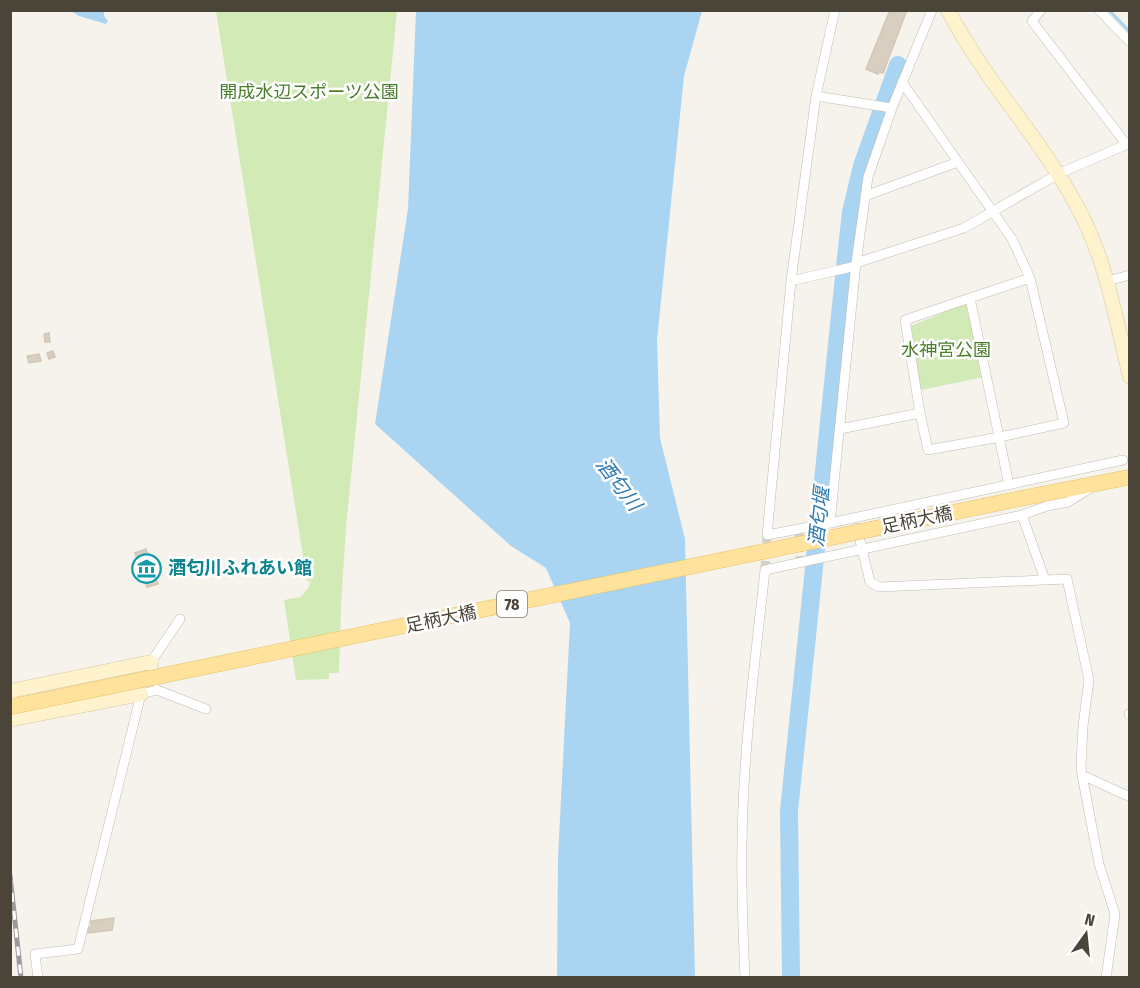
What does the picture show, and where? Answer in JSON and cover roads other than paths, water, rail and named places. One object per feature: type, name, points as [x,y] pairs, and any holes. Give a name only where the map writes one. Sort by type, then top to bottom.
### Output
[{"type":"main road","name":"78","points":[[1099,483],[1130,477]]},
{"type":"main road","name":"足柄大橋","points":[[11,704],[1099,483]]},
{"type":"street","points":[[835,10],[816,96],[791,281],[767,536],[1123,460]]},
{"type":"street","points":[[822,524],[840,429],[850,266],[868,177],[886,107],[903,81],[932,10]]},
{"type":"street","points":[[948,10],[963,40],[1058,174],[1080,212],[1107,281],[1130,377]]},
{"type":"street","points":[[791,281],[850,266],[964,228],[1058,174],[1128,143],[1032,21],[1041,10]]},
{"type":"street","points":[[1099,10],[1130,42]]},
{"type":"street","points":[[903,81],[1012,239],[1030,278],[1064,423],[928,450],[905,320],[1030,278]]},
{"type":"street","points":[[816,96],[886,107]]},
{"type":"street","points":[[865,196],[958,162]]},
{"type":"street","points":[[1107,281],[1130,275]]},
{"type":"street","points":[[970,298],[1009,485]]},
{"type":"street","points":[[840,429],[920,413]]},
{"type":"street","points":[[745,978],[742,843],[754,666],[765,570],[1022,515],[1047,506],[1068,502],[1099,483]]},
{"type":"street","points":[[1022,515],[1045,580]]},
{"type":"street","points":[[855,518],[870,582],[879,587],[1067,579],[1089,680],[1083,736],[1082,775],[1099,864],[1115,914],[1106,978]]},
{"type":"street","points":[[10,691],[151,662],[180,619]]},
{"type":"street","points":[[151,662],[158,690]]},
{"type":"street","points":[[11,704],[14,718],[158,690],[206,709]]},
{"type":"street","points":[[38,978],[32,954],[78,949],[141,694]]},
{"type":"street","points":[[1082,775],[1130,797]]},
{"type":"water","points":[[71,11],[104,11],[104,16],[108,21],[106,24],[79,16]]},
{"type":"water","name":"酒匂川","points":[[416,11],[702,11],[684,76],[657,340],[660,438],[685,539],[695,977],[557,977],[558,858],[570,623],[546,568],[511,546],[375,424],[408,209]]},
{"type":"waterway","points":[[1109,10],[1130,32]]},
{"type":"waterway","name":"酒匂堰","points":[[791,978],[789,811],[851,212],[862,166],[898,65]]},
{"type":"tunnel","points":[[799,529],[800,561]]},
{"type":"tunnel","points":[[765,570],[767,535]]},
{"type":"railway","points":[[10,875],[21,978]]},
{"type":"place","name":"酒匂川ふれあい館","points":[[147,568]]},
{"type":"park label","name":"開成水辺スポーツ公園","points":[[309,92]]},
{"type":"park label","name":"水神宮公園","points":[[946,350]]}]
